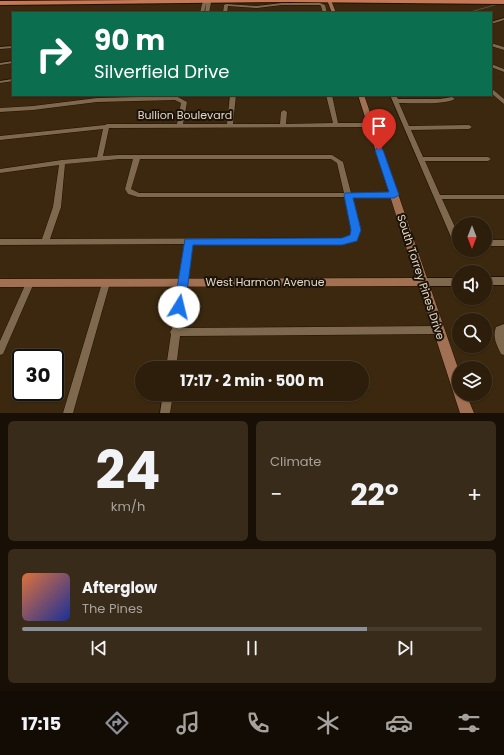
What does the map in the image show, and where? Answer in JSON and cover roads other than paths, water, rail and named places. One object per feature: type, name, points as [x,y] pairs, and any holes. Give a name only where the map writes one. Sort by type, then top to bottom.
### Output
[{"type":"main road","points":[[289,1],[297,0]]},
{"type":"main road","points":[[364,0],[370,1]]},
{"type":"main road","points":[[68,3],[96,1]]},
{"type":"main road","points":[[0,2],[68,3],[116,1]]},
{"type":"main road","points":[[330,1],[334,12]]},
{"type":"main road","points":[[0,2],[504,2]]},
{"type":"main road","name":"South Torrey Pines Drive","points":[[361,96],[452,369]]},
{"type":"main road","name":"West Harmon Avenue","points":[[0,283],[423,282]]},
{"type":"main road","points":[[463,401],[467,413]]},
{"type":"street","points":[[202,12],[204,4],[207,1]]},
{"type":"street","points":[[207,1],[209,3],[208,12]]},
{"type":"street","points":[[225,12],[226,5],[257,7],[282,4],[323,5],[326,12]]},
{"type":"street","points":[[492,23],[504,19]]},
{"type":"street","points":[[496,46],[504,43]]},
{"type":"street","points":[[492,44],[504,49]]},
{"type":"street","points":[[0,48],[12,47]]},
{"type":"street","points":[[0,64],[12,62]]},
{"type":"street","points":[[492,65],[504,71]]},
{"type":"street","points":[[0,82],[12,80]]},
{"type":"street","points":[[492,91],[504,102]]},
{"type":"street","points":[[230,125],[232,96]]},
{"type":"street","points":[[329,96],[336,125]]},
{"type":"street","points":[[0,110],[123,99],[176,98],[183,100],[184,102],[180,125]]},
{"type":"street","points":[[452,99],[440,101],[394,98],[452,230]]},
{"type":"street","points":[[283,125],[284,112]]},
{"type":"street","name":"Bullion Boulevard","points":[[0,138],[107,126],[371,125]]},
{"type":"street","points":[[100,158],[107,126]]},
{"type":"street","points":[[407,128],[469,128]]},
{"type":"street","points":[[0,172],[62,162],[100,158],[328,156],[340,162],[356,230],[354,238],[342,241],[0,242]]},
{"type":"street","points":[[137,157],[128,190],[138,195],[394,195]]},
{"type":"street","points":[[421,159],[488,159]]},
{"type":"street","points":[[45,242],[57,207],[62,162]]},
{"type":"street","points":[[437,197],[504,197]]},
{"type":"street","points":[[172,361],[189,242]]},
{"type":"street","points":[[492,243],[504,243]]},
{"type":"street","points":[[492,281],[504,281]]},
{"type":"street","name":"West Harmon Avenue","points":[[423,282],[452,282]]},
{"type":"street","points":[[0,350],[30,283]]},
{"type":"street","points":[[68,413],[106,283]]},
{"type":"street","points":[[502,329],[498,334],[504,351]]},
{"type":"street","points":[[175,332],[439,330]]},
{"type":"street","points":[[165,413],[167,401]]},
{"type":"waterway","points":[[470,12],[498,4]]}]
